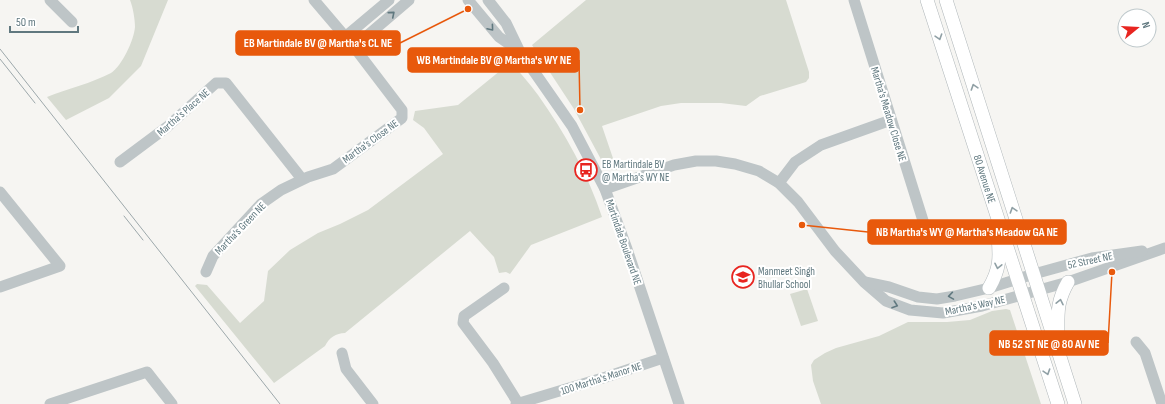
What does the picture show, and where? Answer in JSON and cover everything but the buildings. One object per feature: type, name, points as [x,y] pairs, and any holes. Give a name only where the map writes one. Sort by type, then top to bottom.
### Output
[{"type":"main road","name":"80 Avenue NE","points":[[927,0],[1058,404]]},
{"type":"main road","name":"80 Avenue NE","points":[[946,0],[1075,404]]},
{"type":"main road","points":[[989,288],[996,275],[1000,259],[997,215]]},
{"type":"main road","points":[[1059,352],[1058,313],[1060,299],[1068,282]]},
{"type":"street","points":[[50,0],[72,22]]},
{"type":"street","name":"Martha's Close NE","points":[[302,179],[333,168],[402,118],[402,110],[354,47],[314,0]]},
{"type":"street","points":[[345,37],[389,0]]},
{"type":"street","points":[[354,47],[409,0]]},
{"type":"street","name":"Martindale Boulevard NE","points":[[468,0],[499,37],[519,50]]},
{"type":"street","name":"Martindale Boulevard NE","points":[[488,0],[506,23],[519,50],[572,126],[605,190],[627,249],[679,404]]},
{"type":"street","name":"Martha's Meadow Close NE","points":[[854,0],[925,227]]},
{"type":"street","name":"Martha's Place NE","points":[[120,162],[167,127],[216,83],[226,83],[302,179]]},
{"type":"street","points":[[779,183],[795,162],[821,145],[891,120]]},
{"type":"street","name":"Martha's Way NE","points":[[605,190],[674,166],[696,161],[716,161],[735,164],[759,171],[779,183],[798,202],[835,252],[864,282],[886,301],[910,310],[943,313],[982,306],[1022,295]]},
{"type":"street","name":"Martha's Green NE","points":[[206,272],[213,256],[261,204],[281,190],[302,179]]},
{"type":"street","points":[[0,192],[60,266],[0,287]]},
{"type":"street","name":"52 Street NE","points":[[1017,280],[1092,258],[1165,248]]},
{"type":"street","name":"52 Street NE","points":[[1022,295],[1068,282],[1165,248]]},
{"type":"street","name":"Martha's Way NE","points":[[864,282],[889,287],[918,296],[937,298],[956,296],[1017,280]]},
{"type":"street","points":[[504,288],[464,316],[463,323],[493,363],[517,404]]},
{"type":"street","points":[[1136,342],[1145,353],[1162,404]]},
{"type":"street","points":[[342,353],[346,369],[374,404]]},
{"type":"street","name":"100 Martha's Manor NE","points":[[517,404],[663,358]]},
{"type":"street","points":[[50,404],[147,372],[172,404]]},
{"type":"shaded area","points":[[130,0],[168,0],[141,66],[109,98],[66,120],[47,97],[96,80],[115,70],[127,52],[134,32],[134,17]]},
{"type":"shaded area","points":[[586,0],[786,0],[809,72],[809,78],[806,82],[760,96],[746,106],[721,103],[681,103],[661,106],[602,126],[617,170],[609,169],[604,165],[574,109],[532,45]]},
{"type":"shaded area","points":[[511,62],[538,95],[575,154],[590,185],[602,217],[531,245],[510,274],[506,272],[499,273],[494,257],[470,231],[345,333],[333,336],[325,346],[274,383],[195,286],[197,284],[207,285],[240,323],[264,301],[268,271],[290,250],[318,233],[368,210],[443,154],[424,128],[413,120],[415,111],[458,105]]},
{"type":"shaded area","points":[[807,289],[818,321],[801,326],[790,294]]},
{"type":"shaded area","points":[[1006,309],[1010,310],[1041,404],[821,404],[813,381],[811,365],[814,360],[825,353],[836,348],[879,336],[908,322],[947,322],[970,320],[992,311]]},
{"type":"tram line","points":[[0,49],[280,404]]},
{"type":"tram line","points":[[0,59],[35,103]]},
{"type":"tram line","points":[[124,216],[143,240]]},
{"type":"place","name":"EB Martindale BV @ Martha's CL NE","points":[[468,9]]},
{"type":"place","name":"WB Martindale BV @ Martha's WY NE","points":[[580,110]]},
{"type":"place","name":"EB Martindale BV @ Martha's WY NE","points":[[586,170]]},
{"type":"place","name":"NB Martha's WY @ Martha's Meadow GA NE","points":[[802,225]]},
{"type":"place","name":"NB 52 ST NE @ 80 AV NE","points":[[1112,272]]},
{"type":"place","name":"Manmeet Singh Bhullar School","points":[[743,277]]}]
